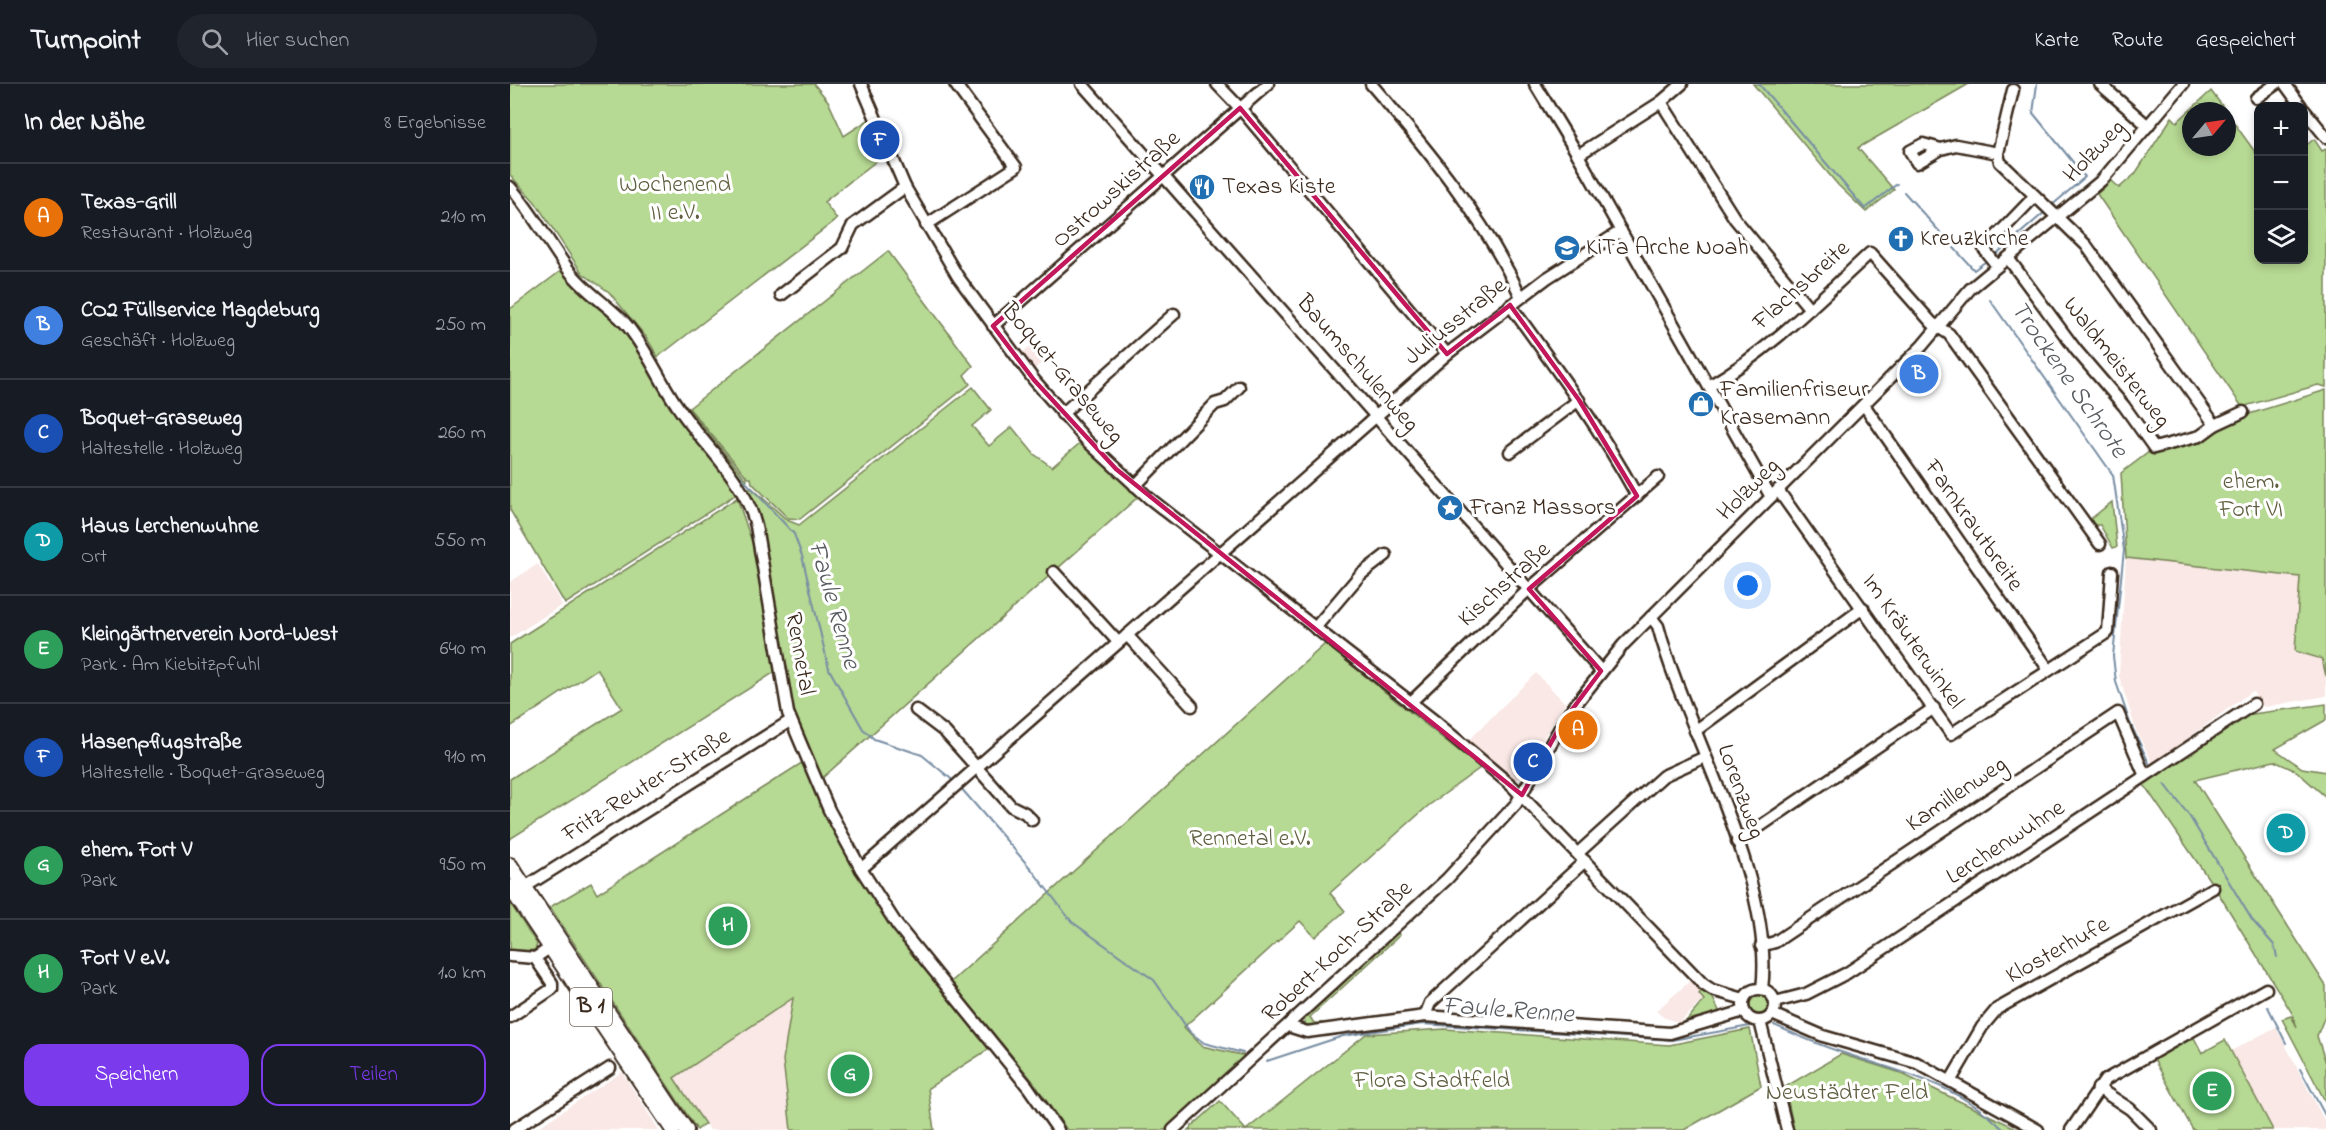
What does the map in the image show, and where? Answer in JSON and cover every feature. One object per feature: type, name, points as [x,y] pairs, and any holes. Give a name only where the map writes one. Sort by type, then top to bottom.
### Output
[{"type":"main road","name":"B 1","points":[[510,865],[686,1130]]},
{"type":"main road","name":"B 1","points":[[510,887],[673,1130]]},
{"type":"street","name":"Boquet-Graseweg","points":[[861,84],[905,187],[926,225],[993,326],[1062,414],[1135,486],[1410,702],[1522,795],[1703,984],[1744,1005]]},
{"type":"street","points":[[926,225],[1016,167],[955,84]]},
{"type":"street","name":"Baumschulenweg","points":[[1082,84],[1601,671]]},
{"type":"street","points":[[1217,84],[1240,108],[1447,354]]},
{"type":"street","name":"Ostrowskistraße","points":[[993,326],[1268,84]]},
{"type":"street","points":[[1371,84],[1437,163],[1486,231],[1521,297]]},
{"type":"street","name":"Im Kräuterwinkel","points":[[1535,84],[1578,155],[1709,386],[1775,494],[1863,608],[1951,734],[2108,632],[2112,572]]},
{"type":"street","points":[[1578,155],[1661,102],[1682,84]]},
{"type":"street","points":[[2100,84],[2148,126]]},
{"type":"street","name":"Holzweg","points":[[1522,795],[1562,723],[1601,671],[1651,617],[1938,328],[1992,260],[2008,258],[2052,211],[2102,180],[2183,84]]},
{"type":"street","points":[[2256,98],[2276,84]]},
{"type":"street","points":[[2285,84],[2297,102]]},
{"type":"street","points":[[2013,90],[1998,153],[2000,162],[2086,245],[2215,425]]},
{"type":"street","points":[[1661,102],[1735,219],[1810,309]]},
{"type":"street","points":[[2308,117],[2326,137]]},
{"type":"street","points":[[1941,149],[1956,145],[1998,153]]},
{"type":"street","name":"Rennetal","points":[[510,187],[528,208],[571,273],[610,308],[632,332],[677,407],[708,444],[746,500],[756,526],[776,652],[790,721],[829,810],[861,869],[906,937],[1028,1087],[1058,1130]]},
{"type":"street","points":[[781,296],[842,248],[853,225],[905,187]]},
{"type":"street","points":[[1992,260],[1984,249],[2035,196]]},
{"type":"street","name":"Juliusstraße","points":[[861,869],[1447,354],[1521,297],[1621,231]]},
{"type":"street","name":"Flachsbreite","points":[[1709,386],[1745,365],[1870,253],[1938,328]]},
{"type":"street","name":"Waldmeisterweg","points":[[2008,258],[2154,448],[2181,443],[2200,436],[2215,425],[2242,412]]},
{"type":"street","points":[[1510,305],[1613,451],[1637,496]]},
{"type":"street","points":[[1062,414],[1174,314]]},
{"type":"street","points":[[1938,328],[1949,334],[2100,544]]},
{"type":"street","points":[[1135,486],[1215,404],[1225,401],[1239,387]]},
{"type":"street","points":[[1510,452],[1579,400]]},
{"type":"street","name":"Farnkrautbreite","points":[[1864,405],[2049,670]]},
{"type":"street","name":"Kischstraße","points":[[1410,702],[1529,589],[1658,477]]},
{"type":"street","points":[[1315,628],[1360,575],[1386,555]]},
{"type":"street","points":[[1054,572],[1192,706]]},
{"type":"street","points":[[1695,731],[1863,608]]},
{"type":"street","name":"Lorenzweg","points":[[1651,617],[1658,626],[1737,843],[1755,906],[1761,945],[1762,989]]},
{"type":"street","name":"Lerchenwuhne","points":[[1775,1002],[1806,994],[1846,973],[2254,704]]},
{"type":"street","points":[[1737,843],[1934,708]]},
{"type":"street","points":[[915,710],[945,732],[1011,806],[1025,813],[1032,820]]},
{"type":"street","name":"Kamillenweg","points":[[1761,945],[1775,942],[2118,713],[2145,776]]},
{"type":"street","name":"Fritz-Reuter-Straße","points":[[525,887],[790,721]]},
{"type":"street","points":[[1425,1016],[1431,1004],[1663,776],[1705,757]]},
{"type":"street","name":"Robert-Koch-Straße","points":[[1173,1130],[1447,879],[1522,795]]},
{"type":"street","name":"Klosterhufe","points":[[1951,1080],[1982,1027],[1997,1010],[2213,888]]},
{"type":"street","points":[[510,956],[535,958],[551,947]]},
{"type":"street","points":[[510,1017],[552,987],[535,958]]},
{"type":"street","points":[[1288,1026],[1307,1032],[1425,1016],[1670,1033],[1744,1005],[1751,991],[1762,989],[1770,993],[1775,1002],[1772,1014],[1760,1021],[1751,1018],[1744,1005]]},
{"type":"street","points":[[2071,1130],[2098,1088],[2119,1070],[2266,989]]},
{"type":"street","points":[[1772,1014],[1823,1036],[1917,1063],[2038,1130]]},
{"type":"street","points":[[1760,1021],[1787,1130]]},
{"type":"street","points":[[513,1130],[610,1068]]},
{"type":"street","points":[[2098,1088],[2130,1109],[2151,1130]]},
{"type":"highlighted area","points":[[1240,108],[1447,354],[1510,305],[1579,400],[1637,496],[1529,589],[1601,671],[1562,723],[1522,795],[1116,469],[1034,380],[993,326]]},
{"type":"shaded area","points":[[1035,343],[1047,357],[1034,370],[1021,353]]},
{"type":"shaded area","points":[[2126,558],[2300,577],[2295,651],[2322,659],[2326,676],[2326,696],[2264,707],[2252,691],[2153,764],[2136,730],[2119,676]]},
{"type":"shaded area","points":[[538,564],[562,605],[510,638],[510,582]]},
{"type":"shaded area","points":[[1536,673],[1565,703],[1517,781],[1469,740]]},
{"type":"shaded area","points":[[1690,981],[1700,991],[1703,1000],[1679,1023],[1663,1017],[1656,1011]]},
{"type":"shaded area","points":[[794,997],[783,1060],[791,1130],[710,1130],[674,1078]]},
{"type":"shaded area","points":[[2276,1027],[2326,1124],[2326,1130],[2268,1130],[2227,1053]]},
{"type":"shaded area","points":[[622,1072],[659,1130],[534,1130]]},
{"type":"green space","name":"Wochenend II e.V.","points":[[510,84],[814,84],[828,101],[844,136],[870,119],[884,155],[824,202],[837,219],[658,357],[646,337],[609,292],[582,273],[535,202],[510,175]]},
{"type":"green space","points":[[1753,84],[1969,84],[1858,148],[1894,190],[1866,212],[1838,185]]},
{"type":"green space","points":[[2211,91],[2219,102],[2199,102]]},
{"type":"green space","points":[[2172,117],[2177,122],[2182,117],[2182,156],[2236,156],[2236,125],[2254,150],[2254,264],[2308,264],[2308,144],[2314,139],[2322,151],[2326,149],[2326,387],[2318,385],[2242,407],[2097,194],[2111,181],[2119,188],[2135,174]]},
{"type":"green space","points":[[888,251],[973,366],[964,375],[970,384],[800,519],[788,518],[752,483],[751,478],[748,478],[689,408]]},
{"type":"green space","points":[[562,270],[621,324],[635,343],[670,408],[678,414],[736,492],[735,495],[565,604],[510,510],[510,309]]},
{"type":"green space","points":[[973,387],[991,410],[972,426],[989,446],[1012,427],[1034,454],[1052,467],[1080,443],[1138,497],[819,781],[790,699],[745,492],[752,488],[787,520],[799,525]]},
{"type":"green space","name":"ehem. Fort VI","points":[[2326,390],[2326,676],[2322,659],[2295,651],[2300,577],[2126,558],[2121,473],[2153,449],[2246,415]]},
{"type":"green space","points":[[676,394],[747,480],[740,485],[673,396]]},
{"type":"green space","points":[[737,498],[753,545],[775,672],[510,839],[510,779],[622,708],[597,669],[510,727],[510,644]]},
{"type":"green space","points":[[2112,502],[2117,547],[2113,548],[2100,525],[2090,525],[2088,521]]},
{"type":"green space","name":"Rennetal e.V.","points":[[1325,644],[1480,768],[1428,806],[1330,893],[1345,911],[1315,937],[1300,921],[1184,1027],[1202,1046],[1246,1056],[1165,1130],[1067,1130],[1031,1079],[951,982]]},
{"type":"green space","points":[[2326,704],[2326,720],[2275,749],[2302,768],[2326,772],[2326,797],[2296,771],[2274,761],[2195,780],[2326,986],[2326,1013],[2317,1036],[2326,1063],[2326,1103],[2282,1019],[2291,1016],[2297,1027],[2292,1013],[2217,891],[2142,782],[2245,715]]},
{"type":"green space","points":[[803,762],[825,810],[876,902],[916,958],[989,1049],[928,1088],[934,1130],[791,1130],[783,1060],[793,998],[674,1078],[705,1124],[697,1130],[550,907],[591,883],[597,894]]},
{"type":"green space","points":[[510,903],[537,944],[535,950],[510,953]]},
{"type":"green space","points":[[1397,932],[1400,935],[1310,1017],[1314,1023],[1323,1023],[1319,1027],[1306,1027],[1304,1019]]},
{"type":"green space","points":[[1701,991],[1713,998],[1720,1013],[1687,1020],[1704,1000],[1699,994]]},
{"type":"green space","points":[[1759,995],[1766,998],[1769,1005],[1766,1012],[1759,1015],[1752,1012],[1749,1005],[1752,998]]},
{"type":"green space","name":"Flora Stadtfeld","points":[[1445,1029],[1669,1045],[1750,1029],[1761,1086],[1684,1130],[1246,1130],[1366,1034]]},
{"type":"green space","points":[[2190,1030],[2202,1053],[2225,1040],[2273,1130],[2193,1130],[2150,1052]]},
{"type":"green space","name":"Neustädter Feld","points":[[1841,1054],[1898,1072],[2020,1130],[1794,1130],[1785,1087]]},
{"type":"green space","points":[[1220,1101],[1246,1130],[1188,1130]]},
{"type":"waterway","points":[[1759,84],[1865,209],[1897,184]]},
{"type":"waterway","name":"Trockene Schrote","points":[[2037,84],[2033,113],[2085,177],[2050,207]]},
{"type":"waterway","points":[[1904,192],[1974,270],[1989,259]]},
{"type":"waterway","name":"Faule Renne","points":[[526,199],[567,259]]},
{"type":"waterway","name":"Trockene Schrote","points":[[1994,256],[2046,211]]},
{"type":"waterway","name":"Faule Renne","points":[[592,287],[617,309]]},
{"type":"waterway","name":"Trockene Schrote","points":[[1990,300],[2113,475],[2124,550],[2113,656],[2116,682],[2130,723],[2149,763]]},
{"type":"waterway","name":"Faule Renne","points":[[658,364],[666,377]]},
{"type":"waterway","name":"Faule Renne","points":[[686,410],[724,457]]},
{"type":"waterway","name":"Faule Renne","points":[[733,468],[794,534],[802,556],[829,669],[863,729],[874,739],[922,755],[956,783]]},
{"type":"waterway","name":"Trockene Schrote","points":[[2165,784],[2190,817],[2252,920],[2274,945],[2277,957]]},
{"type":"waterway","name":"Faule Renne","points":[[960,787],[1032,870],[1072,922],[1154,980],[1190,1032],[1204,1043],[1243,1053]]},
{"type":"waterway","name":"Trockene Schrote","points":[[2268,1007],[2286,1043]]},
{"type":"waterway","name":"Faule Renne","points":[[1267,1061],[1343,1036],[1422,1024],[1672,1040],[1750,1026]]},
{"type":"waterway","name":"Faule Renne","points":[[1774,1025],[1822,1045],[1947,1090],[1986,1114],[2004,1130]]},
{"type":"waterway","name":"Trockene Schrote","points":[[2300,1069],[2326,1117]]},
{"type":"place","name":"Hasenpflugstraße","points":[[880,140]]},
{"type":"place","name":"Texas Kiste","points":[[1202,187]]},
{"type":"place","name":"Kreuzkirche","points":[[1901,239]]},
{"type":"place","name":"KiTa Arche Noah","points":[[1567,248]]},
{"type":"place","name":"CO2 Füllservice Magdeburg","points":[[1919,374]]},
{"type":"place","name":"Familienfriseur Krasemann","points":[[1701,404]]},
{"type":"place","name":"Franz Massors","points":[[1450,508]]},
{"type":"place","name":"Texas-Grill","points":[[1578,730]]},
{"type":"place","name":"Boquet-Graseweg","points":[[1533,762]]},
{"type":"place","name":"Haus Lerchenwuhne","points":[[2286,833]]},
{"type":"place","name":"Fort V e.V.","points":[[728,926]]},
{"type":"place","name":"ehem. Fort V","points":[[850,1074]]},
{"type":"place","name":"Kleingärtnerverein Nord-West","points":[[2212,1091]]}]
